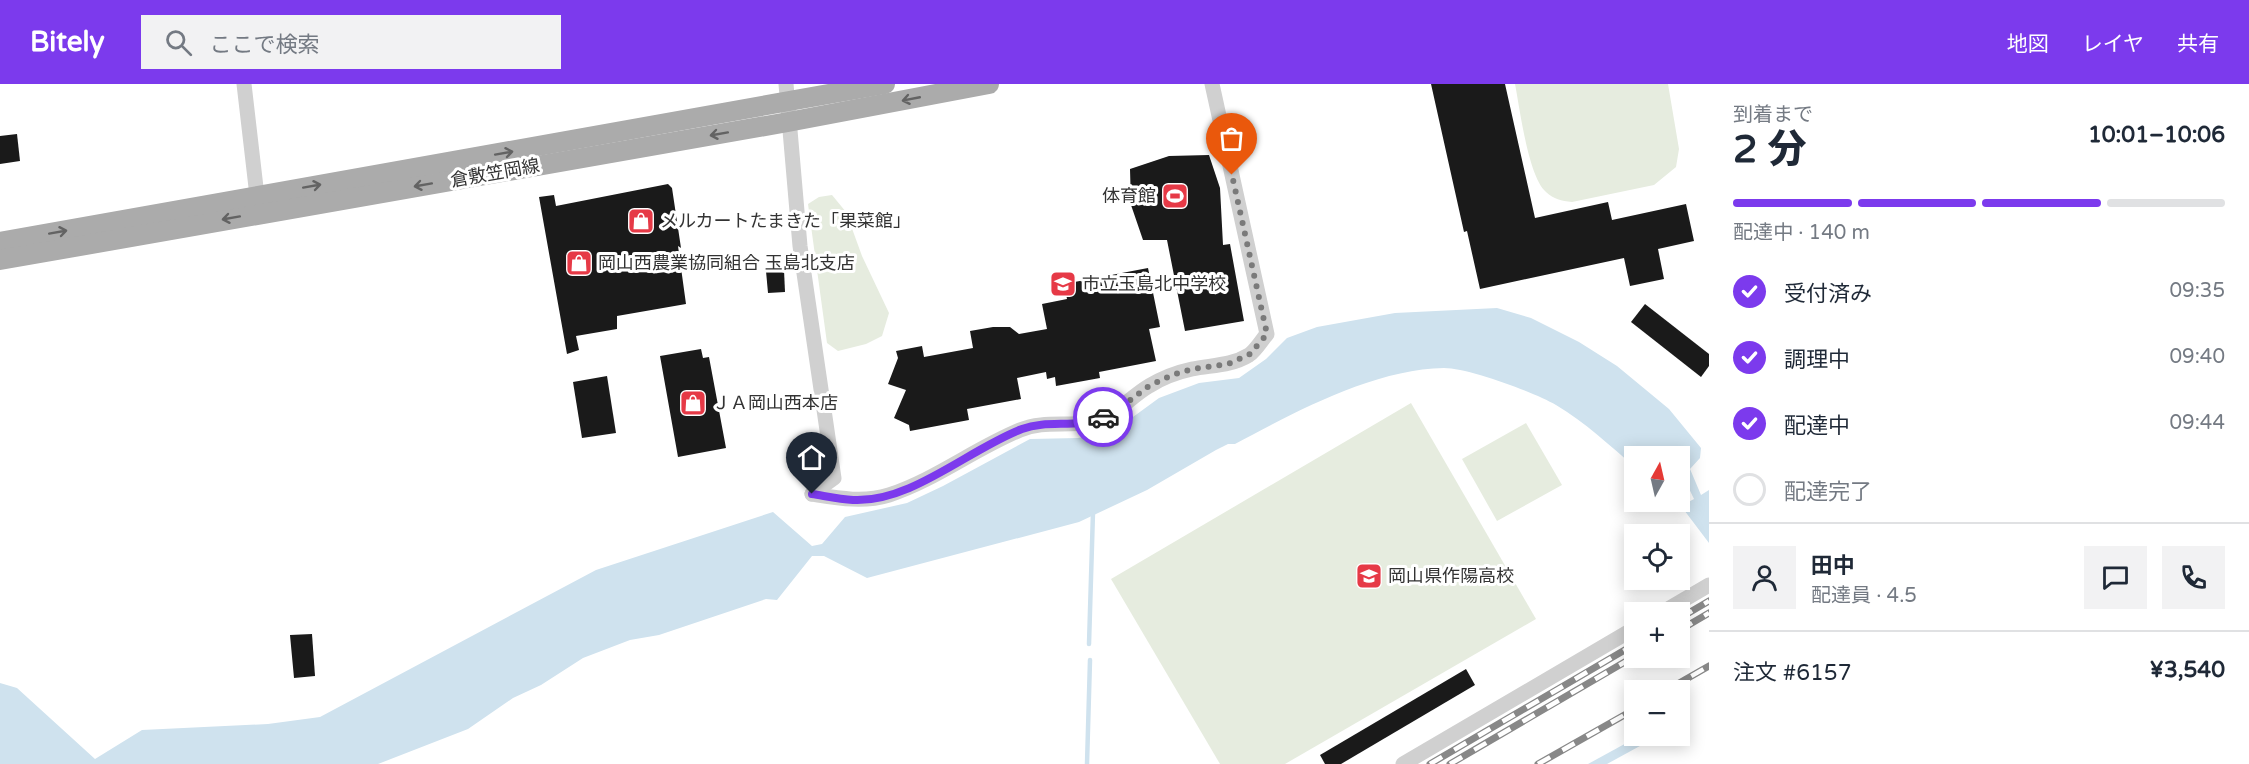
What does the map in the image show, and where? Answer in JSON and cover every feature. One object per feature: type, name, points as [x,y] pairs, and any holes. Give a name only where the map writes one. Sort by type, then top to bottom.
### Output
[{"type":"main road","name":"倉敷笠岡線","points":[[0,242],[257,196],[787,93],[885,84]]},
{"type":"main road","name":"倉敷笠岡線","points":[[0,260],[788,122],[989,84]]},
{"type":"street","points":[[244,84],[257,196]]},
{"type":"street","points":[[787,93],[800,246],[834,478],[812,494],[854,500],[887,496],[933,477],[989,444],[1023,429],[1043,423],[1093,422],[1114,412],[1149,386],[1172,375],[1192,369],[1228,364],[1250,354],[1267,334],[1212,84]]},
{"type":"street","points":[[1679,602],[1709,585]]},
{"type":"street","points":[[1403,764],[1624,634]]},
{"type":"shaded area","points":[[1515,84],[1668,84],[1679,149],[1676,167],[1654,185],[1572,202],[1555,198],[1546,192],[1534,172]]},
{"type":"shaded area","points":[[832,195],[846,212],[862,256],[889,313],[882,336],[866,344],[838,351],[827,343],[808,204],[819,197]]},
{"type":"shaded area","points":[[1411,403],[1536,619],[1285,764],[1220,764],[1111,579]]},
{"type":"shaded area","points":[[1526,423],[1562,485],[1497,521],[1462,459]]},
{"type":"water","points":[[1497,308],[1531,318],[1579,342],[1617,366],[1669,409],[1701,448],[1700,458],[1690,469],[1690,446],[1624,446],[1624,457],[1577,419],[1556,405],[1532,394],[1484,376],[1455,369],[1417,370],[1363,384],[1309,406],[1235,444],[1228,444],[1216,450],[1147,490],[1079,522],[867,578],[824,556],[812,556],[777,600],[766,599],[659,635],[630,640],[583,658],[541,685],[513,698],[468,729],[378,764],[0,764],[0,683],[17,688],[95,759],[142,730],[268,724],[320,717],[596,570],[773,512],[812,546],[822,544],[845,517],[907,503],[1030,439],[1078,438],[1103,434],[1133,417],[1159,398],[1199,383],[1239,378],[1266,359],[1287,338],[1317,327],[1395,313]]},
{"type":"water","points":[[1690,469],[1701,495],[1709,490],[1709,543],[1686,512],[1690,512],[1690,501],[1694,499],[1690,491]]},
{"type":"water","points":[[1624,744],[1640,746],[1607,764],[1588,764]]},
{"type":"building","points":[[1431,84],[1505,84],[1535,218],[1608,202],[1612,220],[1686,204],[1694,241],[1658,249],[1664,279],[1630,286],[1624,258],[1480,289],[1467,231],[1464,232]]},
{"type":"building","points":[[17,134],[20,161],[0,164],[0,136]]},
{"type":"building","points":[[1209,155],[1220,188],[1223,245],[1230,244],[1244,321],[1185,331],[1167,240],[1143,240],[1131,205],[1130,169],[1169,156]]},
{"type":"building","points":[[668,184],[672,188],[681,248],[678,246],[686,304],[617,316],[617,329],[576,336],[579,350],[567,354],[539,197],[554,195],[556,206]]},
{"type":"building","points":[[1148,268],[1160,327],[1149,329],[1156,361],[1099,372],[1100,378],[1056,386],[1055,377],[1047,379],[1046,372],[1017,378],[1021,399],[967,409],[969,420],[910,431],[909,425],[894,418],[906,390],[888,384],[898,358],[896,351],[922,346],[924,357],[973,348],[970,331],[1010,327],[1019,334],[1047,329],[1042,304],[1067,299],[1064,284]]},
{"type":"building","points":[[784,270],[785,292],[768,293],[766,271]]},
{"type":"building","points":[[1645,304],[1709,354],[1709,366],[1701,377],[1631,322]]},
{"type":"building","name":"ＪＡ岡山西本店","points":[[701,349],[703,358],[709,357],[726,448],[678,457],[660,356]]},
{"type":"building","points":[[607,376],[616,433],[582,438],[573,382]]},
{"type":"building","points":[[312,634],[315,676],[294,678],[290,635]]},
{"type":"building","points":[[1466,669],[1475,685],[1341,764],[1325,764],[1320,755]]},
{"type":"waterway","points":[[1089,644],[1093,512]]},
{"type":"waterway","points":[[1087,764],[1090,660]]},
{"type":"railway","points":[[1690,612],[1709,601]]},
{"type":"railway","points":[[1690,624],[1709,613]]},
{"type":"railway","points":[[1430,764],[1624,650]]},
{"type":"railway","points":[[1450,764],[1624,662]]},
{"type":"railway","points":[[1684,680],[1709,666]]},
{"type":"railway","points":[[1538,764],[1624,715]]},
{"type":"way so far","points":[[1103,417],[1114,412],[1149,386],[1172,375],[1192,369],[1228,364],[1250,354],[1267,334],[1232,175]]},
{"type":"place","name":"体育館","points":[[1175,196]]},
{"type":"place","name":"メルカートたまきた「果菜館」","points":[[641,221]]},
{"type":"place","name":"岡山西農業協同組合 玉島北支店","points":[[579,263]]},
{"type":"place","name":"市立玉島北中学校","points":[[1063,284]]},
{"type":"place","name":"ＪＡ岡山西本店","points":[[693,403]]},
{"type":"place","name":"岡山県作陽高校","points":[[1369,576]]},
{"type":"route","points":[[812,494],[854,500],[887,496],[933,477],[989,444],[1023,429],[1043,423],[1093,422],[1103,417]]}]
